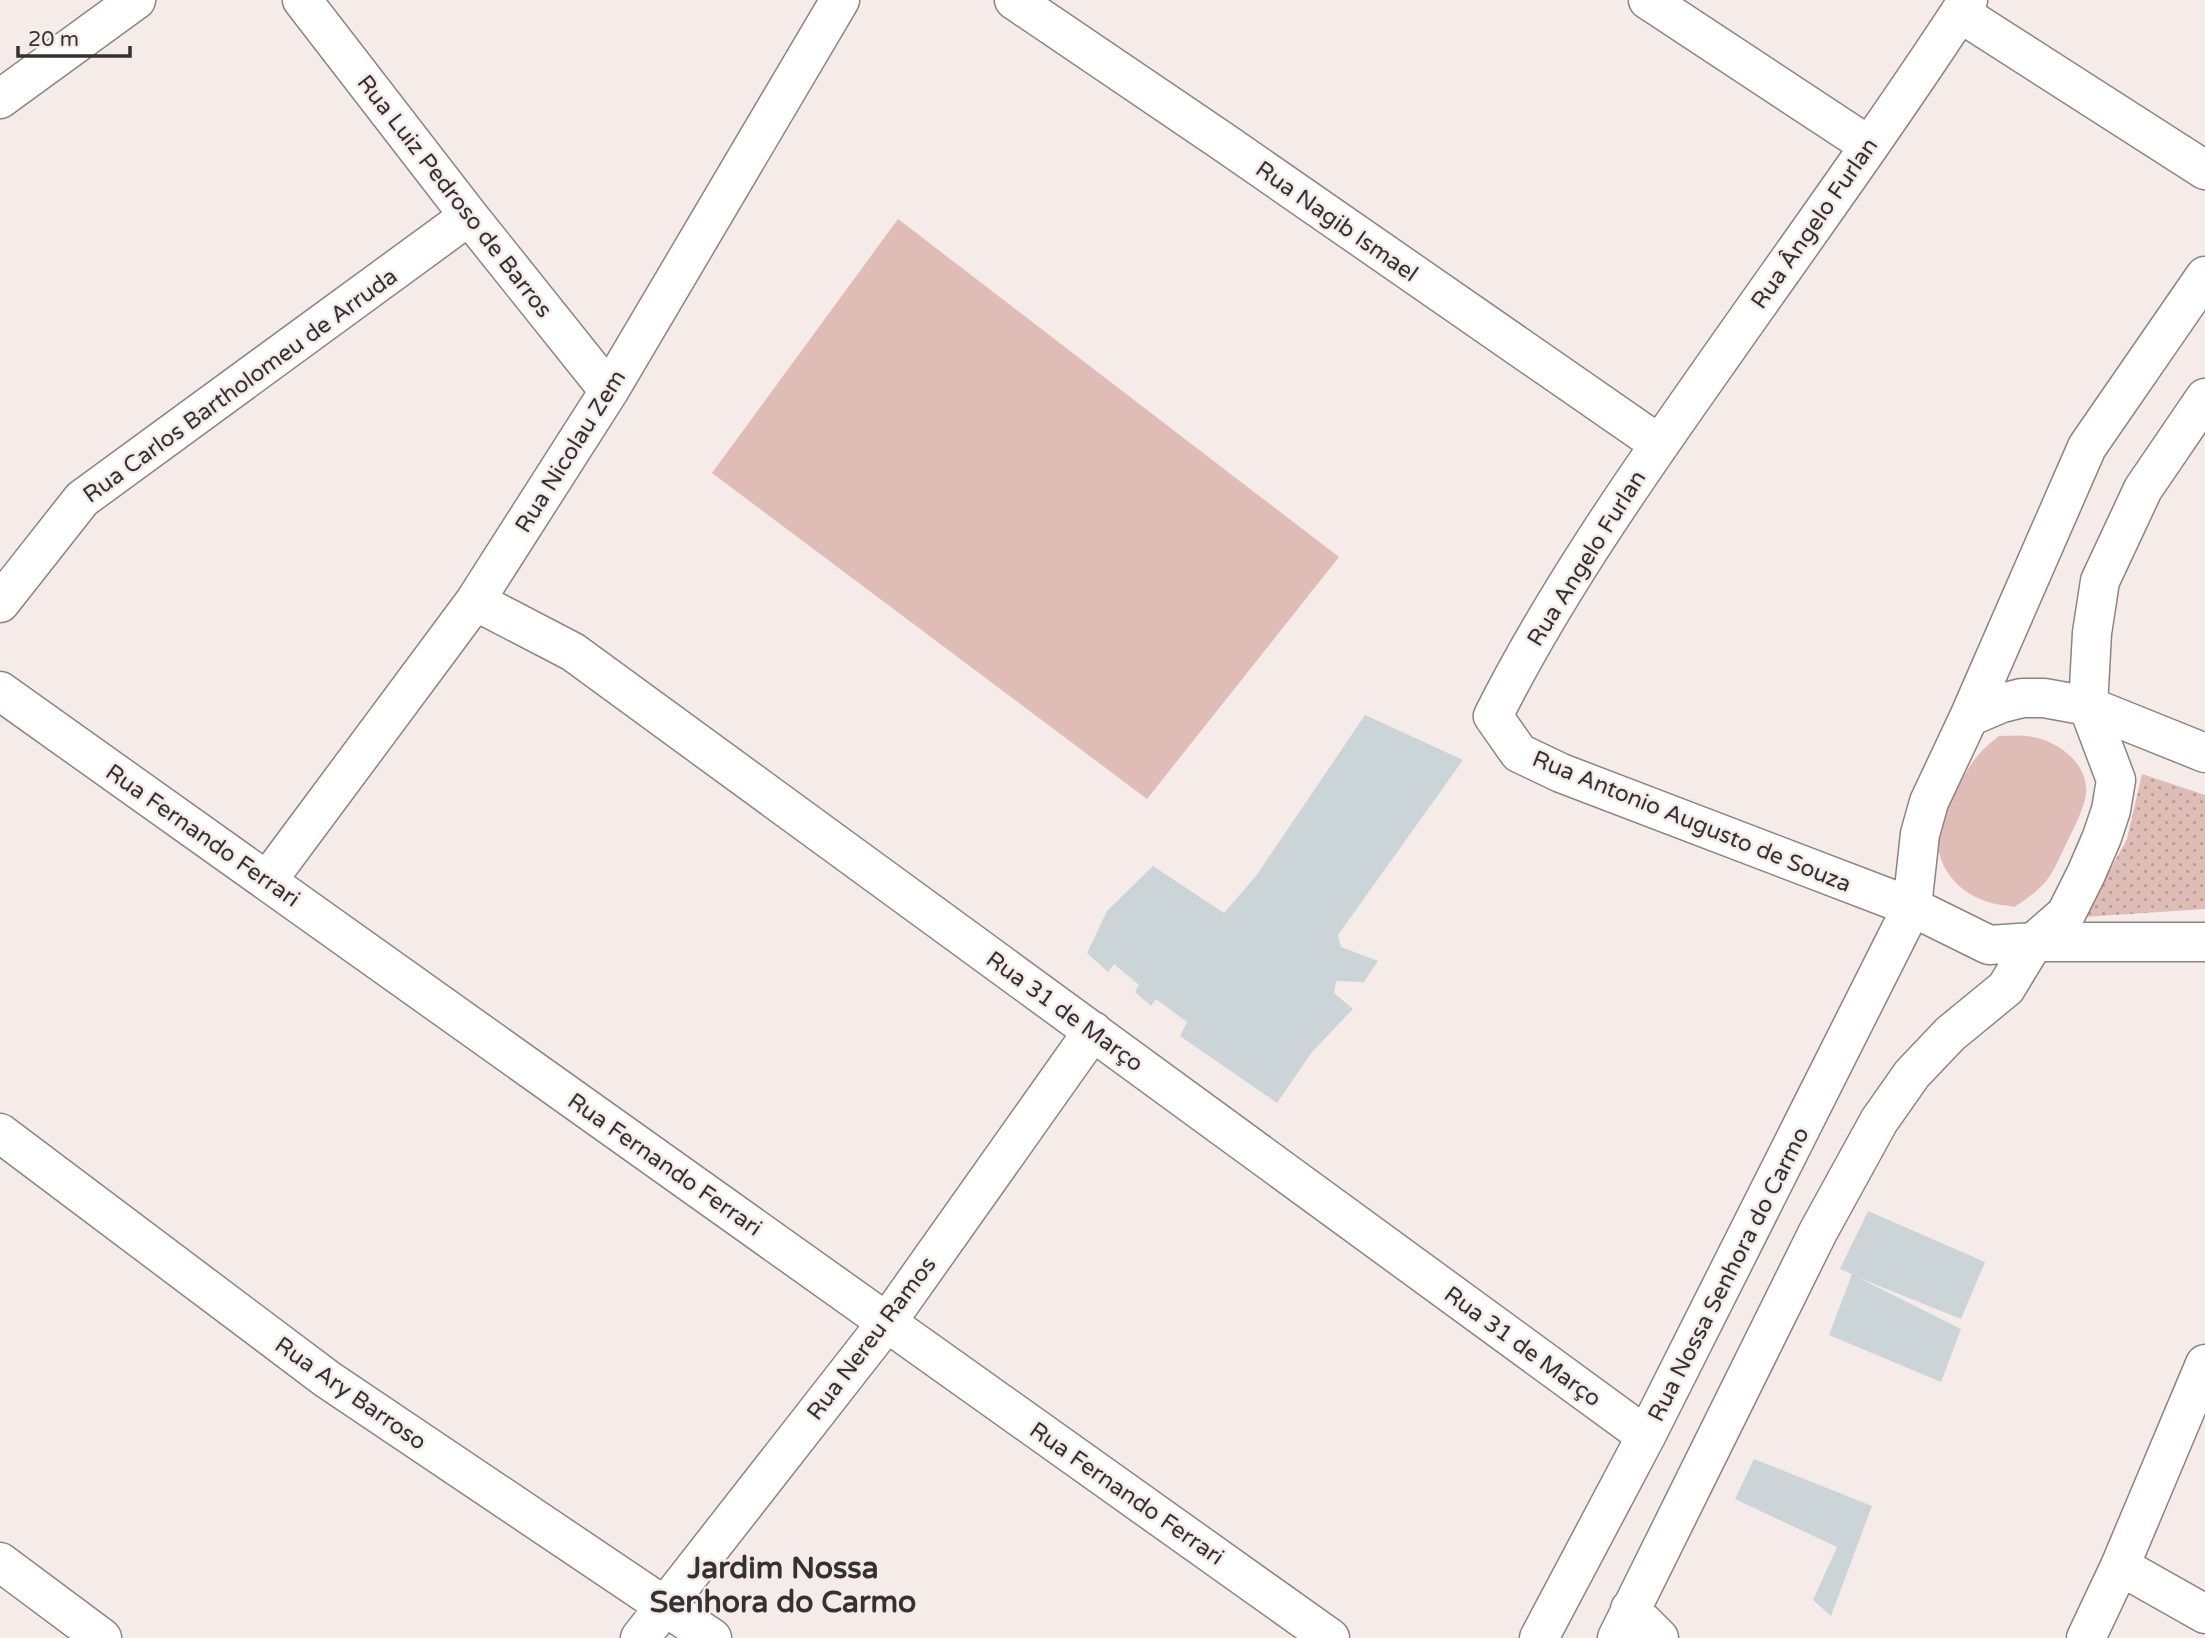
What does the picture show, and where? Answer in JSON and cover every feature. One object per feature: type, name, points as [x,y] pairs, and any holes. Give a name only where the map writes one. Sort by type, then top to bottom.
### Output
[{"type":"street","points":[[0,99],[136,0]]},
{"type":"street","name":"Rua Luiz Pedroso de Barros","points":[[302,0],[609,391]]},
{"type":"street","name":"Rua Nicolau Zem","points":[[267,881],[475,601],[609,391],[840,0]]},
{"type":"street","name":"Rua Nagib Ismael","points":[[1014,0],[1659,444]]},
{"type":"street","points":[[1648,0],[1868,145]]},
{"type":"street","points":[[1964,6],[2205,170]]},
{"type":"street","name":"Rua Ângelo Furlan","points":[[1659,444],[1964,6]]},
{"type":"street","name":"Rua Carlos Bartholomeu de Arruda","points":[[0,603],[82,499],[469,216]]},
{"type":"street","points":[[2205,276],[2087,447],[1969,718],[1929,802],[1920,834],[1912,907],[1989,945],[2035,942],[2205,942]]},
{"type":"street","points":[[1659,1638],[1624,1624],[1818,1232],[1879,1121],[1912,1074],[1950,1034],[2006,988],[2035,942],[2066,914],[2087,874],[2111,810],[2116,780],[2088,706],[2092,633],[2100,581],[2143,489],[2205,398]]},
{"type":"street","name":"Rua Angelo Furlan","points":[[1514,673],[1584,558],[1659,444]]},
{"type":"street","name":"Rua 31 de Março","points":[[475,601],[573,652],[1646,1436]]},
{"type":"street","name":"Rua Antonio Augusto de Souza","points":[[1514,673],[1493,716],[1520,753],[1561,773],[1912,907]]},
{"type":"street","name":"Rua Fernando Ferrari","points":[[0,691],[1330,1638]]},
{"type":"street","points":[[1969,718],[2002,703],[2022,698],[2044,698],[2088,706],[2205,753]]},
{"type":"street","name":"Rua Nossa Senhora do Carmo","points":[[1553,1628],[1646,1436],[1912,907]]},
{"type":"street","name":"Rua Nereu Ramos","points":[[640,1638],[663,1605],[887,1322],[1093,1031]]},
{"type":"street","name":"Rua Ary Barroso","points":[[0,1132],[327,1379],[712,1638]]},
{"type":"street","points":[[2086,1638],[2120,1566],[2205,1364]]},
{"type":"street","points":[[0,1562],[102,1638]]},
{"type":"street","points":[[2120,1566],[2205,1614]]},
{"type":"shaded area","points":[[898,219],[1339,557],[1147,799],[712,473]]},
{"type":"shaded area","points":[[1999,736],[2036,738],[2056,746],[2080,768],[2086,787],[2080,813],[2049,878],[2036,892],[2014,907],[1994,904],[1965,891],[1948,872],[1938,850],[1942,817],[1963,777],[1984,749]]},
{"type":"shaded area","points":[[2142,774],[2205,795],[2205,909],[2084,917],[2127,839]]},
{"type":"building","points":[[1365,715],[1463,760],[1338,935],[1341,947],[1378,961],[1364,982],[1336,981],[1334,993],[1353,1009],[1312,1052],[1277,1103],[1180,1036],[1187,1022],[1156,999],[1151,1006],[1135,992],[1139,985],[1114,964],[1108,972],[1087,953],[1107,911],[1153,866],[1224,913],[1256,876]]},
{"type":"building","points":[[1868,1211],[1985,1262],[1961,1319],[1857,1277],[1961,1329],[1941,1382],[1829,1335],[1852,1274],[1840,1269]]},
{"type":"building","points":[[1754,1459],[1872,1506],[1831,1616],[1813,1600],[1837,1547],[1735,1499]]},
{"type":"district","name":"Jardim Nossa Senhora do Carmo","points":[[783,1585]]}]
